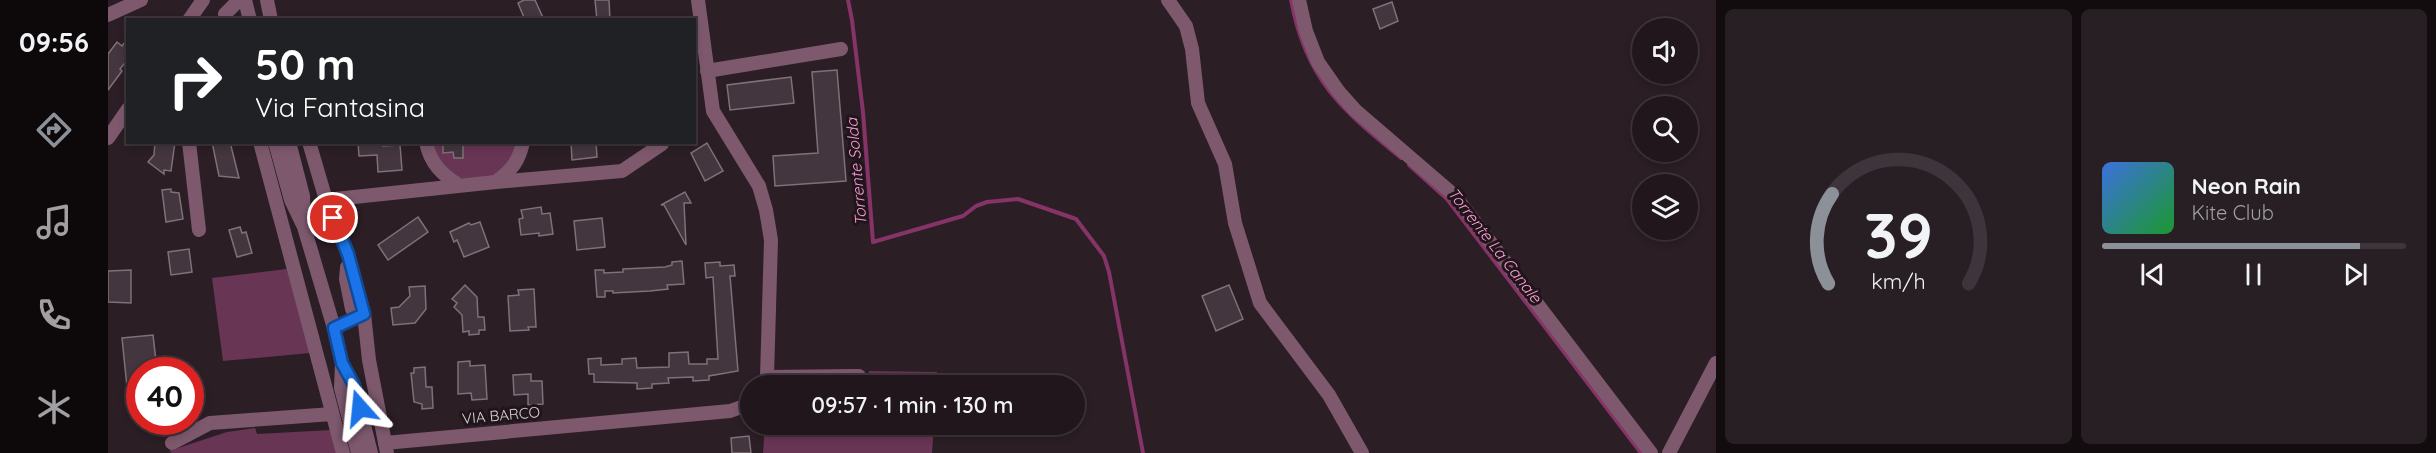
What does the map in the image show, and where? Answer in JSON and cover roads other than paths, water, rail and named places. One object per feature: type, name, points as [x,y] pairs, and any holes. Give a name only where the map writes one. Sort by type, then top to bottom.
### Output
[{"type":"street","points":[[108,15],[141,0]]},
{"type":"street","points":[[190,18],[202,0]]},
{"type":"street","points":[[226,18],[225,14],[239,0]]},
{"type":"street","points":[[245,0],[250,18]]},
{"type":"street","points":[[267,0],[271,18]]},
{"type":"street","points":[[698,0],[713,111],[759,186],[766,210],[771,240],[766,375]]},
{"type":"street","points":[[1168,0],[1186,26],[1192,49],[1198,103],[1225,164],[1235,223],[1260,303],[1329,395],[1362,453]]},
{"type":"street","points":[[1299,0],[1306,31],[1318,62],[1339,92],[1355,110],[1455,196],[1651,453]]},
{"type":"street","points":[[706,71],[841,49]]},
{"type":"street","points":[[108,138],[126,112]]},
{"type":"street","points":[[189,144],[199,230]]},
{"type":"street","points":[[261,144],[343,453]]},
{"type":"street","points":[[276,144],[291,200],[304,227],[334,328],[342,363],[341,388],[358,453]]},
{"type":"street","points":[[290,144],[303,196],[304,227]]},
{"type":"street","name":"VIA BARCO","points":[[310,144],[326,200],[348,254],[364,314],[369,360],[386,448],[730,411],[740,408]]},
{"type":"street","points":[[427,144],[432,162],[444,176],[459,185]]},
{"type":"street","points":[[496,182],[510,171],[520,156],[523,144]]},
{"type":"street","points":[[326,200],[459,185],[622,171],[662,144]]},
{"type":"street","points":[[348,254],[346,279],[352,309],[364,314]]},
{"type":"street","points":[[327,306],[348,292]]},
{"type":"street","points":[[334,328],[364,314]]},
{"type":"street","points":[[342,363],[354,385],[371,453]]},
{"type":"street","points":[[1669,453],[1716,363]]},
{"type":"street","points":[[172,443],[199,427],[223,421],[332,414]]},
{"type":"waterway","name":"Torrente Solda","points":[[848,0],[863,112],[873,242],[963,216],[976,206],[987,202],[1018,199],[1076,219],[1104,256],[1109,272],[1143,453]]},
{"type":"waterway","name":"Torrente La Canale","points":[[1291,0],[1306,52],[1329,91],[1361,124],[1401,158]]},
{"type":"waterway","name":"Torrente La Canale","points":[[1409,165],[1447,199],[1641,453]]}]
